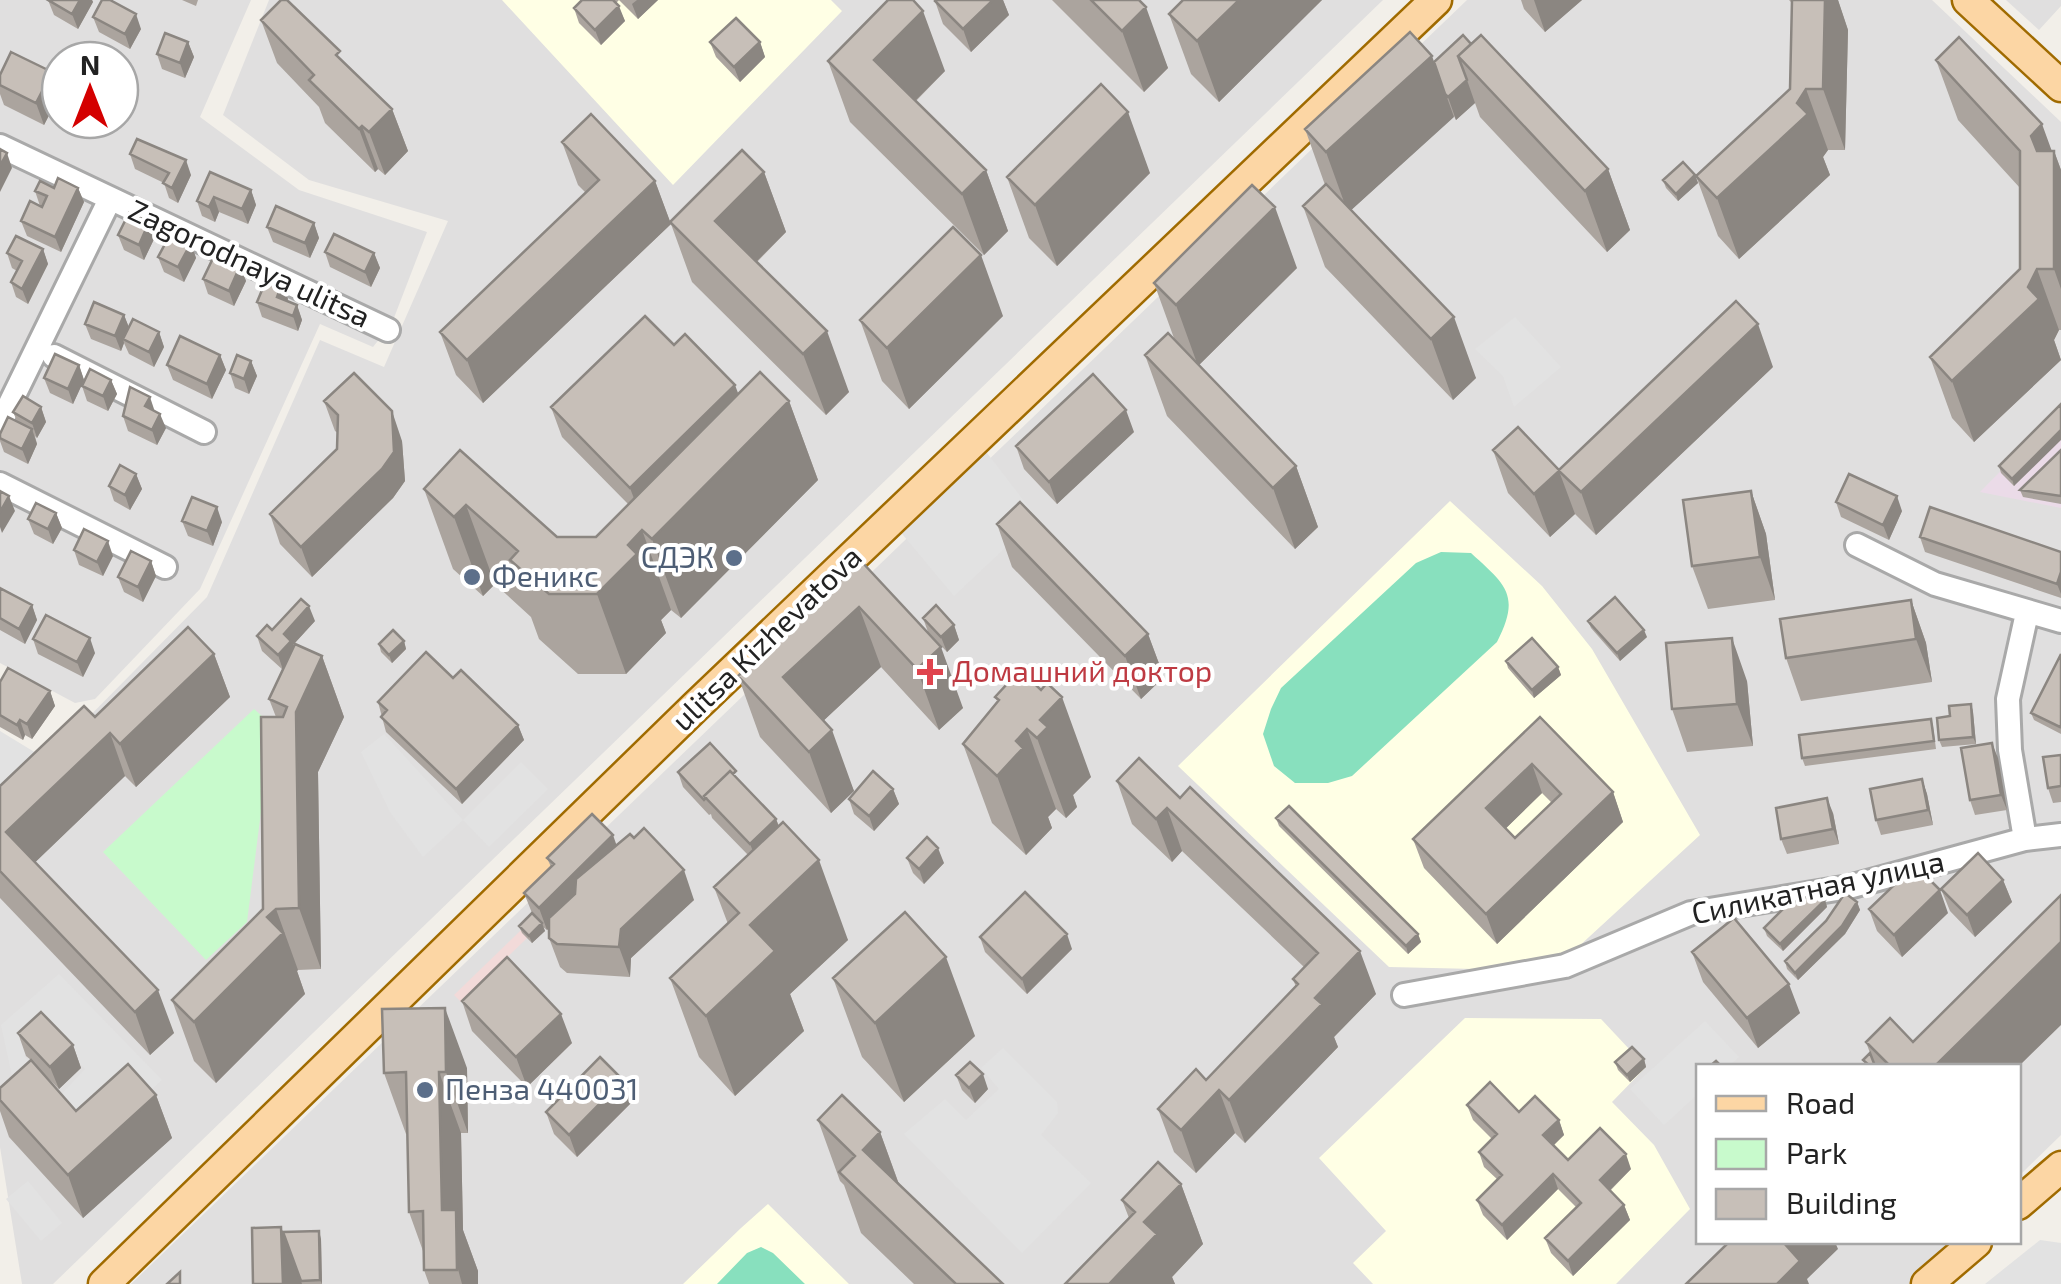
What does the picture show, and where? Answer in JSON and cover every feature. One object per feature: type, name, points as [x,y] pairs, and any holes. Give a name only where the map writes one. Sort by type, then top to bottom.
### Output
[{"type":"main road","name":"ulitsa Kizhevatova","points":[[104,1284],[695,707],[1436,0]]},
{"type":"main road","points":[[1968,0],[2061,86]]},
{"type":"main road","points":[[2021,1201],[2061,1168]]},
{"type":"main road","points":[[1927,1284],[1974,1244]]},
{"type":"street","name":"Zagorodnaya ulitsa","points":[[0,146],[388,330]]},
{"type":"street","points":[[0,424],[110,199]]},
{"type":"street","points":[[37,348],[204,432]]},
{"type":"street","points":[[0,484],[165,566]]},
{"type":"street","points":[[1857,545],[1936,584],[2061,620]]},
{"type":"street","points":[[2026,840],[2010,750],[2008,699],[2027,612]]},
{"type":"street","name":"Силикатная улица","points":[[1404,995],[1564,966],[1691,913],[1849,887],[2026,840],[2061,835]]},
{"type":"shaded area","points":[[0,0],[251,0],[200,117],[299,190],[427,232],[392,323],[373,347],[320,324],[200,589],[95,699],[75,703],[0,663]]},
{"type":"shaded area","points":[[269,0],[1383,0],[53,1284],[22,1284],[0,1147],[0,807],[207,597],[320,340],[384,367],[448,221],[309,180],[223,115]]},
{"type":"shaded area","points":[[502,0],[831,0],[842,11],[673,185]]},
{"type":"shaded area","points":[[1467,0],[1932,0],[2061,122],[2061,1135],[2021,1174],[2021,1064],[1696,1064],[1696,1244],[1950,1244],[1909,1284],[131,1284]]},
{"type":"shaded area","points":[[2006,0],[2061,0],[2061,6],[2039,30]]},
{"type":"shaded area","points":[[1515,317],[1561,367],[1514,407],[1503,376],[1475,349]]},
{"type":"shaded area","points":[[2061,410],[2061,508],[1980,492]]},
{"type":"shaded area","points":[[984,449],[1037,518],[954,596],[898,529]]},
{"type":"shaded area","points":[[1450,501],[1542,586],[1592,649],[1700,835],[1564,960],[1476,969],[1389,967],[1178,766]]},
{"type":"shaded area","points":[[0,731],[41,756],[0,797]]},
{"type":"shaded area","points":[[384,734],[463,820],[423,857],[390,812],[361,752]]},
{"type":"shaded area","points":[[521,762],[548,789],[489,847],[463,820]]},
{"type":"shaded area","points":[[550,902],[557,909],[461,1002],[454,995]]},
{"type":"shaded area","points":[[59,974],[162,1080],[96,1139],[57,1099],[85,1069],[49,1032],[24,1056],[51,1085],[20,1113],[1,1025]]},
{"type":"shaded area","points":[[1465,1018],[1601,1019],[1646,1067],[1612,1102],[1654,1145],[1690,1209],[1616,1284],[1373,1284],[1353,1263],[1386,1231],[1319,1158]]},
{"type":"shaded area","points":[[1705,1021],[1739,1057],[1731,1064],[1696,1064],[1696,1096],[1664,1125],[1630,1089]]},
{"type":"shaded area","points":[[1003,1048],[1057,1102],[1058,1113],[1041,1135],[1091,1183],[1022,1253],[904,1134],[945,1099],[966,1120],[999,1089],[981,1068]]},
{"type":"shaded area","points":[[28,1181],[62,1223],[41,1241],[6,1199]]},
{"type":"shaded area","points":[[768,1204],[849,1284],[683,1284],[741,1228]]},
{"type":"shaded area","points":[[2040,1240],[2061,1243],[2061,1284],[1985,1284]]},
{"type":"green space","points":[[1441,552],[1471,553],[1501,583],[1509,602],[1497,642],[1352,776],[1328,783],[1295,783],[1274,766],[1263,734],[1281,688],[1416,563]]},
{"type":"green space","points":[[254,709],[272,725],[247,922],[206,960],[103,852]]},
{"type":"green space","points":[[761,1247],[773,1253],[805,1284],[717,1284],[747,1253]]},
{"type":"building","points":[[48,0],[80,0],[72,14]]},
{"type":"building","points":[[102,0],[110,0],[136,14],[125,34],[93,17]]},
{"type":"building","points":[[281,0],[287,0],[340,51],[336,55],[392,109],[369,132],[362,126],[359,129],[309,80],[314,75],[261,20]]},
{"type":"building","points":[[582,0],[613,0],[619,6],[595,30],[574,8]]},
{"type":"building","points":[[888,0],[913,0],[923,11],[874,60],[986,170],[962,194],[828,61]]},
{"type":"building","points":[[936,0],[993,0],[963,29]]},
{"type":"building","points":[[1091,0],[1139,0],[1146,7],[1122,31]]},
{"type":"building","points":[[1183,0],[1239,0],[1197,41],[1169,14]]},
{"type":"building","points":[[1792,0],[1825,0],[1823,89],[1806,89],[1797,103],[1808,114],[1717,198],[1696,176],[1790,89]]},
{"type":"building","points":[[736,18],[760,42],[734,67],[710,42]]},
{"type":"building","points":[[1410,32],[1432,56],[1326,152],[1305,129]]},
{"type":"building","points":[[165,33],[188,42],[180,63],[157,54]]},
{"type":"building","points":[[1463,35],[1471,44],[1458,56],[1467,80],[1448,97],[1434,62]]},
{"type":"building","points":[[1481,35],[1608,169],[1585,191],[1458,56]]},
{"type":"building","points":[[1959,37],[2042,124],[2031,136],[2037,151],[2054,151],[2054,269],[2037,269],[2028,287],[2039,299],[1952,381],[1930,357],[2020,269],[2020,151],[1936,60]]},
{"type":"building","points":[[11,52],[40,66],[40,95],[36,103],[0,85],[0,75]]},
{"type":"building","points":[[1101,84],[1128,112],[1035,205],[1007,177]]},
{"type":"building","points":[[591,114],[655,181],[467,360],[440,332],[599,180],[562,142]]},
{"type":"building","points":[[139,140],[186,160],[172,188],[163,183],[169,173],[130,154]]},
{"type":"building","points":[[742,150],[764,172],[715,221],[827,331],[803,354],[670,222]]},
{"type":"building","points":[[1683,162],[1695,175],[1676,194],[1663,180]]},
{"type":"building","points":[[210,172],[251,190],[242,209],[214,197],[209,207],[197,201]]},
{"type":"building","points":[[58,178],[78,188],[55,237],[21,221],[30,201],[42,207],[47,196],[35,191],[40,181],[54,188]]},
{"type":"building","points":[[1326,184],[1454,317],[1431,339],[1303,206]]},
{"type":"building","points":[[1252,185],[1275,207],[1176,305],[1154,283]]},
{"type":"building","points":[[276,206],[314,223],[305,243],[267,227]]},
{"type":"building","points":[[129,213],[149,222],[139,245],[118,235]]},
{"type":"building","points":[[953,227],[981,255],[887,348],[860,320]]},
{"type":"building","points":[[171,233],[191,243],[178,267],[158,257]]},
{"type":"building","points":[[334,234],[374,253],[365,272],[325,252]]},
{"type":"building","points":[[16,236],[43,249],[22,289],[11,282],[22,261],[7,253]]},
{"type":"building","points":[[215,254],[240,266],[229,291],[203,279]]},
{"type":"building","points":[[267,278],[282,284],[277,297],[297,305],[293,316],[257,302]]},
{"type":"building","points":[[1736,301],[1758,324],[1581,492],[1559,471],[1534,494],[1493,450],[1518,427],[1559,470]]},
{"type":"building","points":[[94,302],[124,315],[115,336],[85,324]]},
{"type":"building","points":[[645,316],[674,345],[685,334],[735,385],[630,488],[551,407]]},
{"type":"building","points":[[133,319],[159,332],[149,352],[123,339]]},
{"type":"building","points":[[1168,333],[1296,466],[1273,488],[1145,355]]},
{"type":"building","points":[[180,336],[220,355],[207,384],[167,365]]},
{"type":"building","points":[[55,354],[79,365],[68,389],[44,378]]},
{"type":"building","points":[[237,355],[251,361],[244,379],[230,373]]},
{"type":"building","points":[[90,369],[111,380],[103,396],[82,386]]},
{"type":"building","points":[[760,372],[789,401],[652,539],[642,530],[628,545],[637,554],[597,594],[549,594],[510,560],[518,551],[466,505],[454,517],[424,489],[460,450],[557,537],[596,537]]},
{"type":"building","points":[[354,373],[392,411],[394,452],[382,469],[301,547],[270,514],[337,449],[338,415],[324,401]]},
{"type":"building","points":[[1093,374],[1126,410],[1049,482],[1016,446]]},
{"type":"building","points":[[130,387],[150,397],[145,406],[160,414],[152,430],[123,416]]},
{"type":"building","points":[[23,396],[41,407],[32,423],[13,412]]},
{"type":"building","points":[[2061,404],[2061,430],[2012,479],[1999,466]]},
{"type":"building","points":[[8,417],[32,429],[22,449],[0,438]]},
{"type":"building","points":[[2061,450],[2061,496],[2020,490]]},
{"type":"building","points":[[120,465],[136,474],[125,495],[109,486]]},
{"type":"building","points":[[1849,474],[1897,496],[1883,525],[1836,502]]},
{"type":"building","points":[[0,491],[9,496],[0,512]]},
{"type":"building","points":[[1751,491],[1760,557],[1692,566],[1683,500]]},
{"type":"building","points":[[192,497],[217,507],[207,531],[182,521]]},
{"type":"building","points":[[1020,502],[1148,634],[1125,656],[997,524]]},
{"type":"building","points":[[36,503],[56,513],[48,529],[28,519]]},
{"type":"building","points":[[1930,507],[2061,552],[2057,584],[1920,537]]},
{"type":"building","points":[[84,529],[108,541],[97,562],[74,550]]},
{"type":"building","points":[[131,551],[151,561],[138,587],[118,577]]},
{"type":"building","points":[[861,561],[941,647],[917,669],[859,607],[783,677],[832,730],[809,752],[738,676]]},
{"type":"building","points":[[0,588],[32,605],[19,629],[0,618]]},
{"type":"building","points":[[1615,597],[1644,630],[1617,653],[1588,621]]},
{"type":"building","points":[[301,599],[309,606],[284,634],[291,641],[278,655],[257,636],[267,625],[272,630]]},
{"type":"building","points":[[1911,600],[1916,639],[1786,658],[1780,619]]},
{"type":"building","points":[[936,605],[954,625],[941,637],[923,618]]},
{"type":"building","points":[[46,615],[90,638],[77,662],[33,639]]},
{"type":"building","points":[[188,627],[214,654],[120,744],[110,733],[6,832],[158,990],[135,1012],[0,871],[0,786],[84,706],[95,717]]},
{"type":"building","points":[[393,630],[404,641],[389,655],[379,644]]},
{"type":"building","points":[[1532,638],[1558,667],[1532,690],[1506,661]]},
{"type":"building","points":[[1732,638],[1737,704],[1672,709],[1666,643]]},
{"type":"building","points":[[295,644],[322,656],[296,712],[299,908],[276,909],[267,917],[283,933],[194,1022],[172,1000],[263,909],[261,717],[283,717],[287,707],[269,699]]},
{"type":"building","points":[[426,652],[453,678],[461,670],[518,725],[456,789],[381,717],[387,710],[378,702]]},
{"type":"building","points":[[2061,654],[2061,725],[2060,727],[2031,713]]},
{"type":"building","points":[[8,668],[50,691],[27,724],[20,720],[17,725],[0,715],[0,682]]},
{"type":"building","points":[[1020,670],[1041,690],[1047,683],[1062,697],[1040,720],[1048,727],[1037,738],[1027,729],[1016,741],[1023,748],[997,776],[963,744],[999,700],[995,697]]},
{"type":"building","points":[[1971,704],[1973,737],[1939,740],[1937,718],[1950,716],[1949,706]]},
{"type":"building","points":[[1540,717],[1613,792],[1486,914],[1413,839]],"holes":[[[1532,764],[1561,794],[1515,838],[1486,808]]]},
{"type":"building","points":[[1931,719],[1934,741],[1802,758],[1799,735]]},
{"type":"building","points":[[710,743],[736,771],[730,771],[704,800],[678,772]]},
{"type":"building","points":[[1992,743],[2001,795],[1970,800],[1961,748]]},
{"type":"building","points":[[2061,755],[2061,786],[2048,788],[2043,757]]},
{"type":"building","points":[[1139,758],[1180,798],[1190,787],[1360,951],[1315,998],[1322,1004],[1229,1100],[1219,1090],[1181,1130],[1158,1109],[1196,1069],[1206,1080],[1298,984],[1293,979],[1318,953],[1167,808],[1156,819],[1117,781]]},
{"type":"building","points":[[730,771],[776,819],[750,844],[704,796]]},
{"type":"building","points":[[873,771],[893,789],[869,816],[849,799]]},
{"type":"building","points":[[1922,779],[1928,810],[1876,820],[1870,789]]},
{"type":"building","points":[[1827,798],[1833,829],[1781,839],[1776,808]]},
{"type":"building","points":[[1289,806],[1418,934],[1406,946],[1276,818]]},
{"type":"building","points":[[592,814],[613,835],[539,908],[524,893],[554,864],[547,858]]},
{"type":"building","points":[[783,822],[819,860],[750,925],[775,951],[706,1016],[670,978],[739,913],[714,887]]},
{"type":"building","points":[[644,828],[684,870],[621,929],[619,947],[557,944],[549,938],[549,918],[575,894],[576,879],[630,834],[634,838]]},
{"type":"building","points":[[927,837],[938,848],[919,869],[907,858]]},
{"type":"building","points":[[1978,853],[2003,880],[1967,915],[1941,889]]},
{"type":"building","points":[[1915,865],[1940,890],[1894,935],[1869,909]]},
{"type":"building","points":[[1025,892],[1067,934],[1022,979],[980,937]]},
{"type":"building","points":[[1818,893],[1825,900],[1780,944],[1764,928],[1788,904]]},
{"type":"building","points":[[1845,893],[1857,902],[1842,926],[1795,973],[1785,961],[1826,921]]},
{"type":"building","points":[[2061,895],[2061,942],[1937,1064],[1888,1064],[1866,1042],[1890,1018],[1913,1042]]},
{"type":"building","points":[[905,912],[946,957],[875,1023],[833,978]]},
{"type":"building","points":[[532,913],[542,923],[529,936],[519,926]]},
{"type":"building","points":[[1734,918],[1789,984],[1747,1018],[1692,952]]},
{"type":"building","points":[[507,957],[561,1014],[516,1057],[462,1001]]},
{"type":"building","points":[[445,1008],[446,1072],[439,1072],[442,1210],[456,1210],[457,1270],[424,1270],[423,1211],[409,1212],[406,1072],[384,1073],[382,1009]]},
{"type":"building","points":[[41,1012],[73,1045],[50,1067],[18,1033]]},
{"type":"building","points":[[1632,1047],[1644,1059],[1627,1075],[1615,1062]]},
{"type":"building","points":[[1870,1053],[1874,1064],[1868,1064],[1863,1060]]},
{"type":"building","points":[[600,1057],[623,1080],[569,1135],[546,1112]]},
{"type":"building","points":[[31,1060],[76,1111],[128,1064],[156,1095],[68,1175],[0,1100],[0,1088]]},
{"type":"building","points":[[970,1062],[983,1074],[969,1088],[956,1075]]},
{"type":"building","points":[[1490,1082],[1519,1112],[1535,1096],[1559,1120],[1543,1135],[1568,1160],[1600,1128],[1626,1154],[1600,1180],[1624,1205],[1568,1261],[1545,1238],[1581,1203],[1553,1174],[1502,1225],[1477,1200],[1502,1175],[1479,1152],[1497,1134],[1467,1105]]},
{"type":"building","points":[[842,1095],[880,1132],[863,1150],[1003,1284],[956,1284],[839,1172],[855,1156],[818,1120]]},
{"type":"building","points":[[1158,1162],[1181,1184],[1144,1222],[1157,1234],[1109,1284],[1065,1284],[1135,1212],[1122,1200]]},
{"type":"building","points":[[281,1227],[283,1284],[253,1284],[252,1228]]},
{"type":"building","points":[[319,1231],[320,1280],[301,1281],[283,1232]]},
{"type":"building","points":[[1727,1244],[1785,1244],[1800,1261],[1777,1284],[1686,1284]]},
{"type":"building","points":[[180,1272],[180,1284],[167,1284]]},
{"type":"place","name":"СДЭК","points":[[734,558]]},
{"type":"place","name":"Феникс","points":[[472,577]]},
{"type":"place","name":"Домашний доктор","points":[[930,672]]},
{"type":"place","name":"Пенза 440031","points":[[425,1090]]}]
